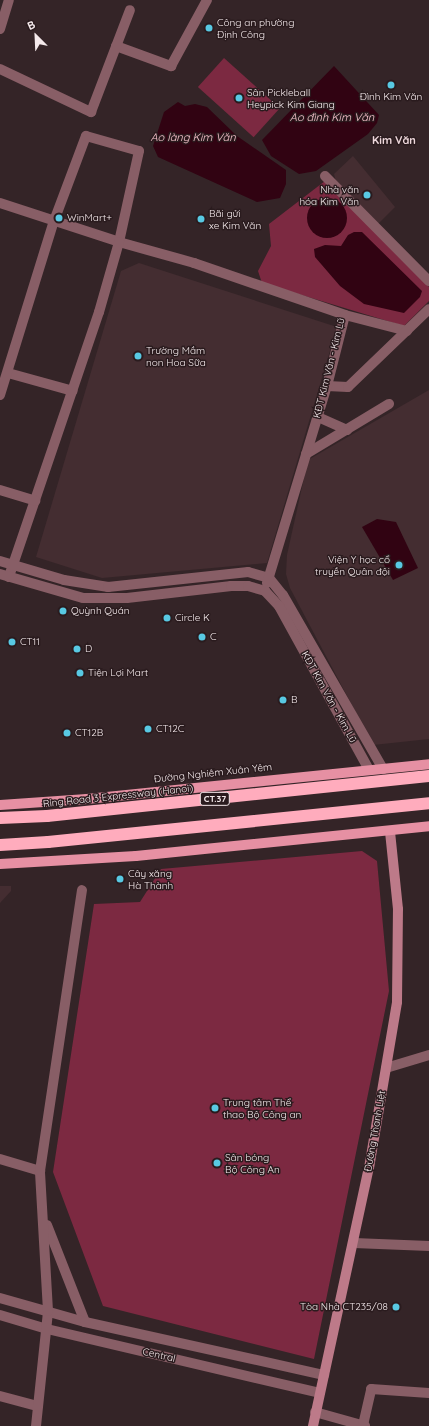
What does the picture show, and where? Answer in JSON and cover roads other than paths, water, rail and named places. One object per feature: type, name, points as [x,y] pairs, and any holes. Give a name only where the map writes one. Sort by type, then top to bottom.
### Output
[{"type":"highway","name":"Ring Road 3 Expressway (Hanoi)","points":[[0,818],[47,816],[429,776]]},
{"type":"highway","points":[[0,845],[48,842],[429,803]]},
{"type":"main road","name":"Đường Nghiêm Xuân Yêm","points":[[0,805],[87,799],[429,764]]},
{"type":"main road","points":[[0,864],[136,856],[390,832],[429,826]]},
{"type":"street","points":[[0,29],[9,0]]},
{"type":"street","points":[[116,46],[171,66],[207,0]]},
{"type":"street","points":[[0,70],[91,112],[130,10]]},
{"type":"street","points":[[0,561],[13,565],[64,580],[85,586],[127,586],[248,572],[269,578],[265,591],[248,586],[231,586],[127,598],[83,598],[5,576],[13,565],[73,391],[119,242],[139,151],[86,136],[54,221],[5,370],[1,389]]},
{"type":"street","points":[[325,176],[429,281]]},
{"type":"street","name":"KĐT Kim Văn - Kim Lũ","points":[[0,203],[119,242],[194,263],[345,315],[327,386],[269,578],[283,595],[383,768]]},
{"type":"street","points":[[327,386],[348,387],[429,310]]},
{"type":"street","points":[[345,315],[407,331]]},
{"type":"street","points":[[5,370],[73,391]]},
{"type":"street","points":[[306,454],[389,404]]},
{"type":"street","points":[[318,417],[347,430]]},
{"type":"street","points":[[0,490],[35,501]]},
{"type":"street","points":[[61,592],[64,580]]},
{"type":"street","points":[[127,586],[127,598]]},
{"type":"street","name":"KĐT Kim Văn - Kim Lũ","points":[[265,591],[274,598],[369,770]]},
{"type":"street","points":[[304,653],[313,647]]},
{"type":"street","name":"Đường Thanh Liệt","points":[[313,1426],[354,1243],[398,1002],[398,909],[390,832]]},
{"type":"street","points":[[36,1426],[48,1312],[40,1171],[82,890]]},
{"type":"street","points":[[386,1068],[429,1055]]},
{"type":"street","points":[[0,1159],[40,1171]]},
{"type":"street","points":[[43,1217],[85,1322]]},
{"type":"street","points":[[354,1243],[429,1246]]},
{"type":"street","name":"Central","points":[[0,1298],[85,1322],[290,1367],[324,1376]]},
{"type":"street","name":"Central","points":[[0,1315],[47,1329],[320,1393]]},
{"type":"street","points":[[286,1385],[290,1367]]},
{"type":"street","points":[[315,1412],[364,1426],[371,1388],[429,1393]]},
{"type":"street","points":[[0,1396],[38,1406]]},
{"type":"water","name":"Ao đình Kim Văn","points":[[334,66],[379,115],[377,123],[368,134],[316,171],[299,174],[271,156],[262,140]]},
{"type":"water","name":"Ao làng Kim Văn","points":[[178,102],[185,106],[195,104],[207,107],[237,136],[286,170],[286,184],[280,198],[257,202],[158,157],[153,146],[164,112]]},
{"type":"water","points":[[331,198],[338,201],[344,207],[347,218],[346,226],[338,235],[331,238],[323,238],[316,235],[308,226],[307,214],[310,207],[319,199]]},
{"type":"water","points":[[354,232],[362,232],[422,291],[420,297],[404,313],[364,304],[340,286],[315,257],[314,249],[325,245],[341,246],[348,235]]},
{"type":"water","points":[[377,519],[396,522],[418,568],[393,580],[362,527]]},
{"type":"place","name":"Công an phường Định Công","points":[[209,28]]},
{"type":"place","name":"Đình Kim Văn","points":[[391,85]]},
{"type":"place","name":"Sân Pickleball Heypick Kim Giang","points":[[239,98]]},
{"type":"place","name":"Nhà văn hóa Kim Văn","points":[[367,195]]},
{"type":"place","name":"WinMart+","points":[[59,218]]},
{"type":"place","name":"Bãi gửi xe Kim Văn","points":[[201,219]]},
{"type":"place","name":"Trường Mầm non Hoa Sữa","points":[[138,356]]},
{"type":"place","name":"Viện Y học cổ truyền Quân đội","points":[[399,565]]},
{"type":"place","name":"Quỳnh Quán","points":[[63,611]]},
{"type":"place","name":"Circle K","points":[[167,618]]},
{"type":"place","name":"C","points":[[202,637]]},
{"type":"place","name":"CT11","points":[[12,642]]},
{"type":"place","name":"D","points":[[77,649]]},
{"type":"place","name":"Tiện Lợi Mart","points":[[80,673]]},
{"type":"place","name":"B","points":[[283,700]]},
{"type":"place","name":"CT12C","points":[[148,729]]},
{"type":"place","name":"CT12B","points":[[67,733]]},
{"type":"place","name":"Cây xăng Hà Thành","points":[[120,879]]},
{"type":"place","name":"Trung tâm Thể thao Bộ Công an","points":[[215,1108]]},
{"type":"place","name":"Sân bóng Bộ Công An","points":[[217,1163]]},
{"type":"place","name":"Tòa Nhà CT235/08","points":[[396,1307]]},
{"type":"district","name":"Kim Văn","points":[[394,140]]}]
